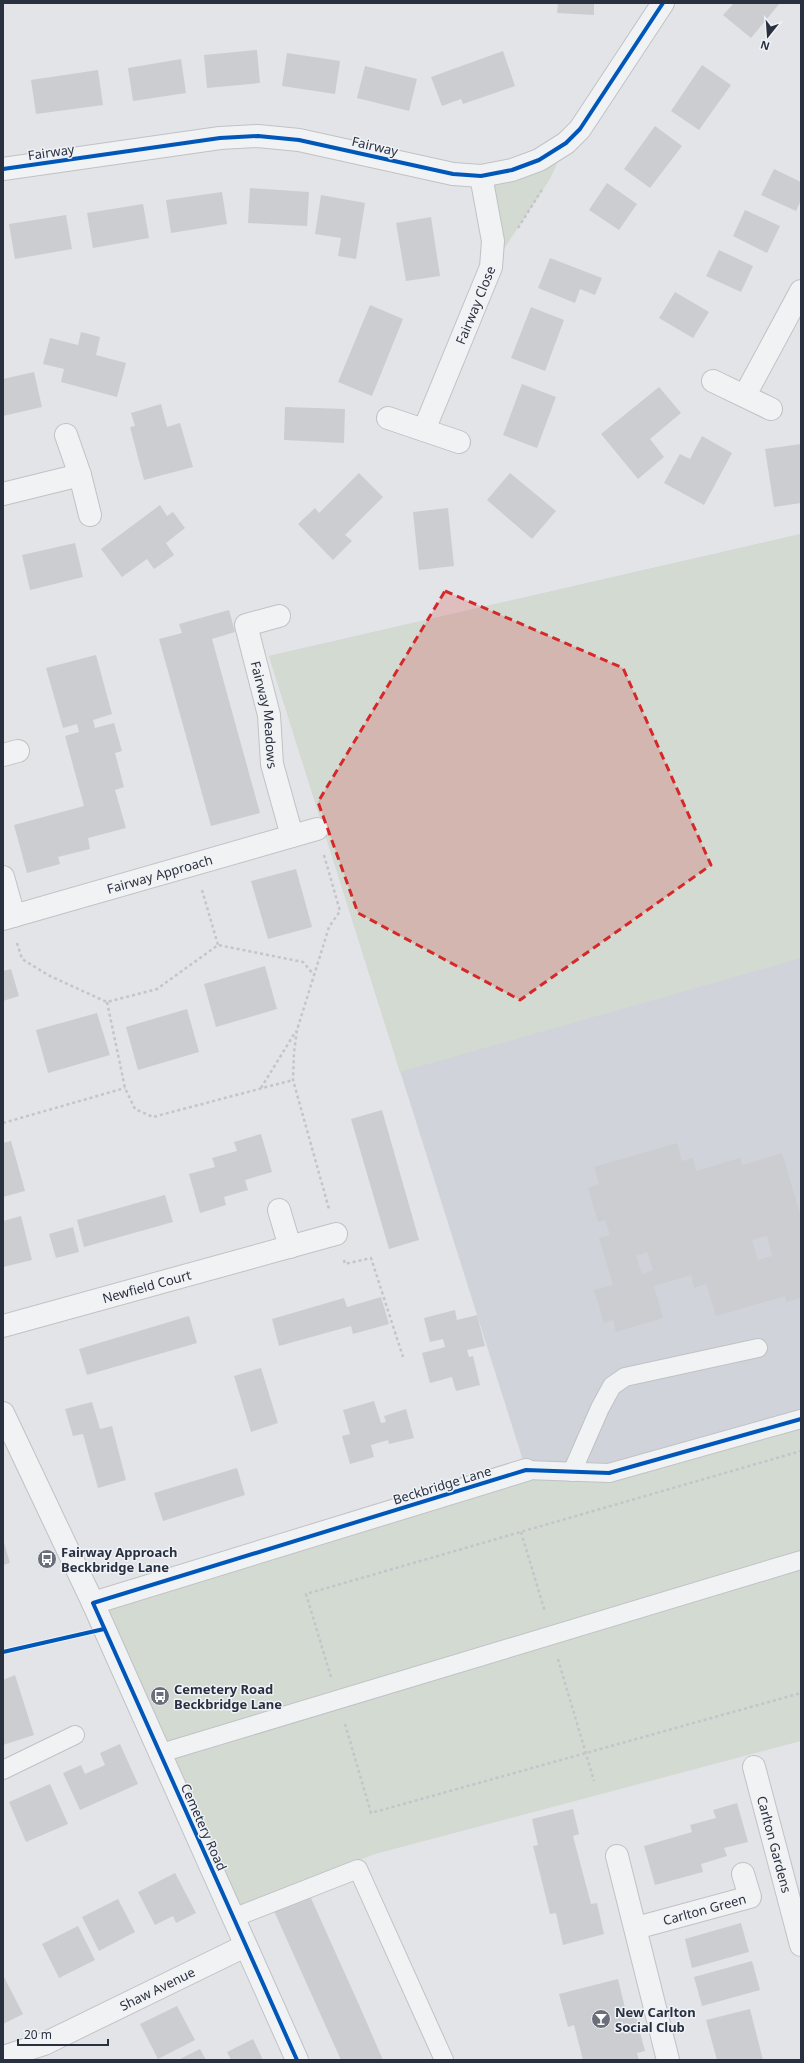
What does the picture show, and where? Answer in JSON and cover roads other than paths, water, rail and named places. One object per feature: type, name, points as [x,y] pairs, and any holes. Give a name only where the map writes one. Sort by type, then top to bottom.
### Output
[{"type":"street","name":"Fairway","points":[[3,169],[220,138],[258,136],[298,140],[452,174],[481,176],[512,170],[539,160],[566,143],[580,129],[663,3]]},
{"type":"street","name":"Fairway Close","points":[[424,430],[491,267],[493,241],[481,176]]},
{"type":"street","points":[[744,396],[801,291]]},
{"type":"street","points":[[713,381],[771,409]]},
{"type":"street","points":[[388,418],[460,442]]},
{"type":"street","points":[[66,435],[80,475],[90,515]]},
{"type":"street","points":[[3,494],[80,475]]},
{"type":"street","name":"Fairway Meadows","points":[[279,616],[246,626],[270,715],[272,764],[292,836]]},
{"type":"street","name":"Fairway Approach","points":[[9,918],[317,829]]},
{"type":"street","points":[[3,877],[9,918]]},
{"type":"street","points":[[279,1210],[290,1247]]},
{"type":"street","name":"Newfield Court","points":[[3,1326],[336,1234]]},
{"type":"street","points":[[3,1413],[10,1445],[93,1603]]},
{"type":"street","name":"Beckbridge Lane","points":[[93,1603],[526,1470]]},
{"type":"street","name":"Cemetery Road","points":[[93,1603],[297,2060]]},
{"type":"street","name":"Carlton Gardens","points":[[754,1767],[801,1945]]},
{"type":"street","points":[[616,1856],[636,1928],[668,2060]]},
{"type":"street","name":"Carlton Green","points":[[636,1928],[750,1897],[743,1874]]},
{"type":"street","name":"Shaw Avenue","points":[[3,2057],[44,2044],[245,1946]]},
{"type":"lane","points":[[572,1472],[600,1408],[612,1386],[625,1377],[758,1348]]},
{"type":"lane","name":"Beckbridge Lane","points":[[526,1470],[609,1473],[801,1419]]},
{"type":"lane","points":[[161,1753],[801,1560]]},
{"type":"lane","points":[[3,1770],[75,1735]]},
{"type":"lane","points":[[233,1918],[358,1869],[444,2060]]},
{"type":"place","name":"Fairway Approach Beckbridge Lane","points":[[47,1559]]},
{"type":"place","name":"Cemetery Road Beckbridge Lane","points":[[160,1696]]},
{"type":"place","name":"New Carlton Social Club","points":[[601,2019]]}]
